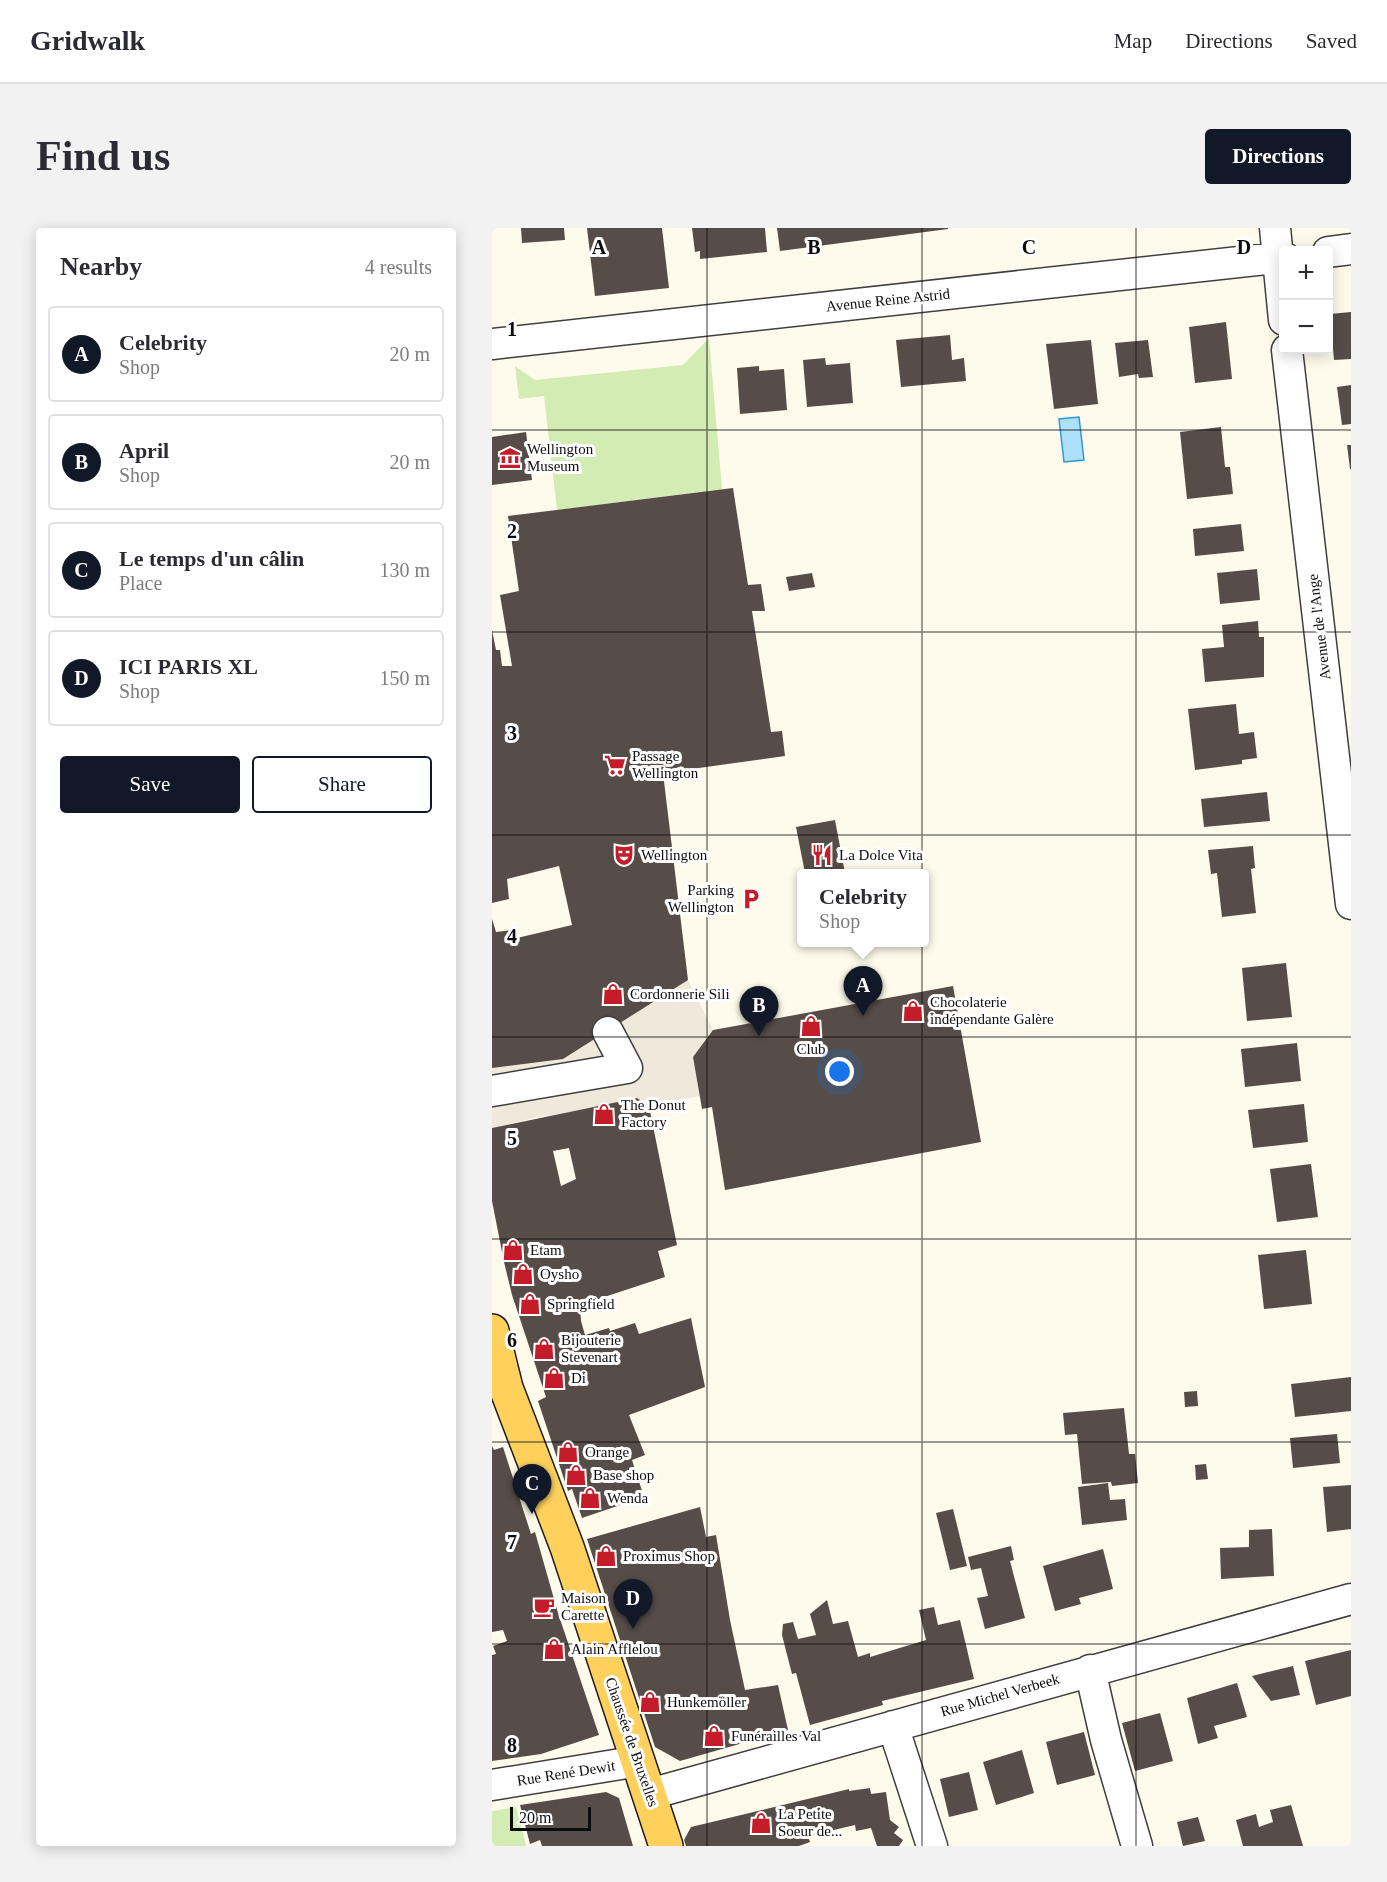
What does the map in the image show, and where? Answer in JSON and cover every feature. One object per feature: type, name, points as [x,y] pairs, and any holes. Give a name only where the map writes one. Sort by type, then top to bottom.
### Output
[{"type":"main road","name":"Chaussée de Bruxelles","points":[[492,1331],[506,1388],[567,1547],[666,1846]]},
{"type":"street","points":[[1275,228],[1279,251]]},
{"type":"street","points":[[1333,251],[1351,249]]},
{"type":"street","name":"Avenue Reine Astrid","points":[[492,344],[1279,257]]},
{"type":"street","name":"Avenue de l'Ange","points":[[1287,354],[1351,904]]},
{"type":"street","points":[[492,1091],[627,1068],[608,1032]]},
{"type":"street","name":"Rue Michel Verbeek","points":[[650,1794],[1351,1599]]},
{"type":"street","points":[[1090,1670],[1106,1740],[1137,1846]]},
{"type":"street","points":[[893,1726],[932,1846]]},
{"type":"street","name":"Rue René Dewit","points":[[492,1785],[639,1761]]},
{"type":"green space","points":[[709,338],[722,489],[557,510],[544,396],[519,399],[515,366],[535,380],[683,365]]},
{"type":"green space","points":[[516,1807],[526,1846],[492,1846],[492,1811]]},
{"type":"shaded area","points":[[688,980],[713,1030],[693,1057],[700,1096],[649,1106],[547,1117],[546,1115],[492,1128],[492,1068],[563,1059]]},
{"type":"water","points":[[1079,417],[1084,460],[1064,462],[1059,419]]},
{"type":"building","points":[[521,228],[564,228],[565,240],[522,243]]},
{"type":"building","points":[[587,228],[662,228],[669,288],[595,296]]},
{"type":"building","points":[[692,228],[765,228],[767,252],[700,259],[700,251],[695,252]]},
{"type":"building","points":[[777,228],[948,228],[948,229],[780,251]]},
{"type":"building","points":[[1351,312],[1351,359],[1334,360],[1333,314]]},
{"type":"building","points":[[1226,322],[1232,379],[1195,383],[1189,327]]},
{"type":"building","points":[[950,335],[952,360],[964,358],[966,381],[901,387],[896,340]]},
{"type":"building","points":[[1091,340],[1098,404],[1054,409],[1046,344]]},
{"type":"building","points":[[1148,340],[1153,377],[1139,378],[1138,374],[1119,377],[1115,343]]},
{"type":"building","points":[[825,358],[826,365],[850,363],[853,403],[807,407],[803,360]]},
{"type":"building","points":[[759,366],[759,371],[784,369],[787,410],[740,414],[737,368]]},
{"type":"building","points":[[1351,385],[1351,424],[1342,425],[1337,387]]},
{"type":"building","points":[[1221,427],[1225,467],[1230,467],[1233,494],[1187,499],[1180,432]]},
{"type":"building","name":"Wellington Museum","points":[[526,432],[532,480],[492,485],[492,437]]},
{"type":"building","points":[[1347,445],[1351,445],[1351,469],[1350,469]]},
{"type":"building","name":"Passage Wellington","points":[[733,488],[748,585],[761,584],[765,611],[752,611],[771,732],[782,731],[785,756],[663,773],[688,980],[563,1059],[492,1068],[492,919],[496,932],[512,930],[517,938],[572,925],[559,866],[507,879],[509,899],[492,903],[492,630],[496,650],[500,650],[502,666],[512,666],[500,595],[519,591],[508,516]]},
{"type":"building","points":[[1241,524],[1244,551],[1195,556],[1193,529]]},
{"type":"building","points":[[1257,569],[1260,600],[1220,604],[1217,573]]},
{"type":"building","points":[[812,573],[815,587],[789,591],[786,577]]},
{"type":"building","points":[[1258,621],[1259,637],[1264,637],[1264,677],[1205,682],[1202,649],[1224,647],[1222,625]]},
{"type":"building","points":[[1236,704],[1239,734],[1254,732],[1257,758],[1242,760],[1242,764],[1195,770],[1188,709]]},
{"type":"building","points":[[1267,792],[1270,821],[1204,827],[1201,799]]},
{"type":"building","points":[[835,820],[844,869],[804,869],[796,827]]},
{"type":"building","points":[[1253,846],[1255,868],[1251,869],[1256,913],[1222,917],[1217,873],[1211,874],[1208,850]]},
{"type":"building","points":[[1286,963],[1292,1017],[1247,1021],[1242,968]]},
{"type":"building","points":[[953,986],[981,1142],[725,1190],[712,1107],[702,1109],[693,1057],[713,1030]]},
{"type":"building","points":[[1297,1043],[1301,1081],[1245,1087],[1241,1049]]},
{"type":"building","points":[[637,1098],[649,1106],[677,1245],[658,1251],[665,1277],[580,1305],[581,1321],[585,1335],[609,1328],[610,1331],[635,1323],[639,1334],[691,1318],[705,1387],[629,1415],[645,1455],[632,1460],[644,1497],[582,1518],[572,1489],[568,1491],[538,1401],[546,1397],[512,1295],[504,1262],[492,1201],[492,1128]],"holes":[[[569,1148],[576,1179],[561,1186],[553,1151]]]},
{"type":"building","points":[[1304,1104],[1308,1142],[1253,1148],[1248,1110]]},
{"type":"building","points":[[1311,1164],[1318,1217],[1277,1222],[1270,1169]]},
{"type":"building","points":[[1306,1250],[1312,1304],[1264,1309],[1258,1255]]},
{"type":"building","points":[[1351,1377],[1351,1411],[1295,1417],[1291,1384]]},
{"type":"building","points":[[1197,1391],[1198,1406],[1185,1407],[1184,1392]]},
{"type":"building","points":[[1124,1408],[1129,1454],[1135,1454],[1138,1483],[1112,1486],[1111,1482],[1082,1484],[1077,1434],[1065,1435],[1063,1413]]},
{"type":"building","points":[[1337,1434],[1340,1463],[1293,1468],[1290,1438]]},
{"type":"building","points":[[492,1446],[494,1450],[503,1447],[531,1534],[535,1532],[558,1613],[599,1735],[541,1754],[492,1761],[492,1655],[496,1654],[493,1646],[507,1641],[503,1630],[492,1632]]},
{"type":"building","points":[[1206,1464],[1208,1479],[1196,1480],[1195,1465]]},
{"type":"building","points":[[1108,1483],[1110,1500],[1125,1499],[1127,1520],[1082,1525],[1078,1487]]},
{"type":"building","points":[[1351,1485],[1351,1529],[1327,1532],[1323,1487]]},
{"type":"building","points":[[700,1507],[706,1537],[716,1535],[730,1620],[745,1690],[778,1685],[788,1730],[680,1761],[655,1747],[587,1539]]},
{"type":"building","points":[[953,1509],[967,1566],[950,1570],[936,1513]]},
{"type":"building","points":[[1272,1529],[1274,1576],[1221,1579],[1220,1548],[1249,1547],[1249,1530]]},
{"type":"building","points":[[1011,1546],[1014,1560],[1010,1561],[1025,1618],[985,1629],[977,1598],[988,1596],[981,1568],[971,1570],[968,1557]]},
{"type":"building","points":[[1103,1549],[1113,1589],[1079,1598],[1081,1604],[1055,1611],[1043,1566]]},
{"type":"building","points":[[827,1600],[833,1624],[848,1621],[858,1657],[870,1653],[870,1657],[926,1640],[919,1610],[934,1607],[938,1625],[960,1620],[974,1679],[882,1701],[883,1705],[810,1725],[796,1673],[792,1674],[782,1635],[783,1624],[793,1622],[798,1639],[816,1635],[810,1614]]},
{"type":"building","points":[[1351,1650],[1351,1696],[1316,1705],[1305,1661]]},
{"type":"building","points":[[1293,1666],[1300,1695],[1271,1701],[1252,1676]]},
{"type":"building","points":[[1237,1683],[1247,1717],[1214,1726],[1218,1738],[1198,1744],[1187,1698]]},
{"type":"building","points":[[1160,1713],[1173,1761],[1135,1771],[1122,1723]]},
{"type":"building","points":[[1084,1732],[1095,1775],[1057,1785],[1046,1742]]},
{"type":"building","points":[[1022,1750],[1034,1793],[996,1805],[983,1762]]},
{"type":"building","points":[[969,1772],[978,1810],[949,1817],[940,1779]]},
{"type":"building","points":[[870,1788],[871,1794],[886,1792],[890,1820],[899,1827],[894,1833],[903,1840],[899,1846],[877,1846],[871,1828],[856,1831],[855,1825],[808,1836],[810,1842],[799,1846],[686,1846],[684,1840],[691,1827],[849,1789],[849,1791]]},
{"type":"building","points":[[606,1792],[619,1798],[633,1846],[542,1846],[540,1840],[530,1844],[520,1805]]},
{"type":"building","points":[[1291,1805],[1303,1846],[1243,1846],[1236,1820],[1256,1814],[1259,1827],[1273,1822],[1270,1810]]},
{"type":"building","points":[[1198,1817],[1205,1841],[1183,1846],[1177,1822]]},
{"type":"place","name":"Wellington Museum","points":[[510,458]]},
{"type":"place","name":"Passage Wellington","points":[[615,765]]},
{"type":"place","name":"Wellington","points":[[624,855]]},
{"type":"place","name":"La Dolce Vita","points":[[822,855]]},
{"type":"place","name":"Parking Wellington","points":[[751,899]]},
{"type":"place","name":"Cordonnerie Sili","points":[[613,994]]},
{"type":"place","name":"Chocolaterie indépendante Galère","points":[[913,1011]]},
{"type":"place","name":"Celebrity","points":[[863,1016]]},
{"type":"place","name":"Club","points":[[811,1026]]},
{"type":"place","name":"April","points":[[759,1036]]},
{"type":"place","name":"The Donut Factory","points":[[604,1114]]},
{"type":"place","name":"Etam","points":[[513,1250]]},
{"type":"place","name":"Oysho","points":[[523,1274]]},
{"type":"place","name":"Springfield","points":[[530,1304]]},
{"type":"place","name":"Bijouterie Stevenart","points":[[544,1349]]},
{"type":"place","name":"Di","points":[[554,1378]]},
{"type":"place","name":"Orange","points":[[568,1452]]},
{"type":"place","name":"Base shop","points":[[576,1475]]},
{"type":"place","name":"Wenda","points":[[590,1498]]},
{"type":"place","name":"Le temps d'un câlin","points":[[532,1514]]},
{"type":"place","name":"Proximus Shop","points":[[606,1556]]},
{"type":"place","name":"Maison Carette","points":[[544,1607]]},
{"type":"place","name":"ICI PARIS XL","points":[[633,1629]]},
{"type":"place","name":"Alain Afflelou","points":[[554,1649]]},
{"type":"place","name":"Hunkemöller","points":[[650,1702]]},
{"type":"place","name":"Funérailles Val","points":[[714,1736]]},
{"type":"place","name":"La Petite Soeur de...","points":[[761,1823]]}]
